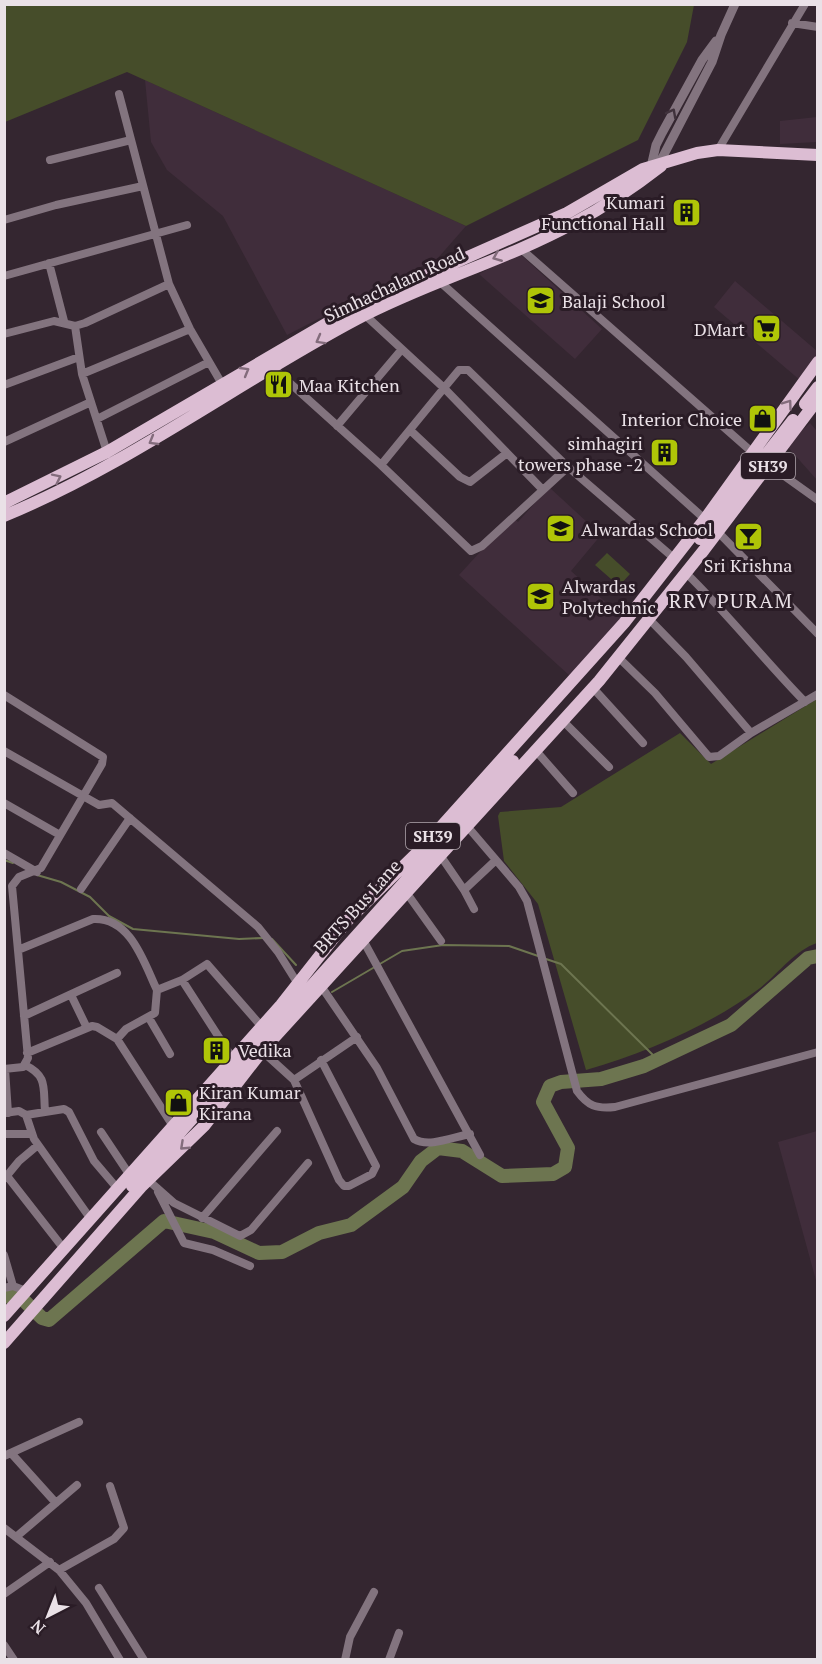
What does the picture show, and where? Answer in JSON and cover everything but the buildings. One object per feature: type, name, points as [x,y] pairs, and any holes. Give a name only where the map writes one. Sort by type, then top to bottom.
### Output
[{"type":"main road","name":"Simhachalam Road","points":[[4,516],[148,444],[226,390],[272,367],[360,313],[573,224],[621,195],[659,164],[718,150],[818,155]]},
{"type":"main road","points":[[4,503],[226,390],[360,313],[514,235],[585,204],[659,164]]},
{"type":"main road","name":"SH39","points":[[8,1326],[31,1295],[152,1183],[204,1126],[262,1051],[593,688],[686,573],[752,452],[818,362]]},
{"type":"main road","name":"BRTS Bus Lane","points":[[31,1295],[622,637],[818,387]]},
{"type":"main road","name":"SH39","points":[[4,1343],[8,1326],[64,1249],[90,1218],[262,1027],[354,915],[422,848],[560,698],[675,559],[769,465],[818,399]]},
{"type":"street","points":[[659,164],[656,145],[702,60],[721,35],[735,4]]},
{"type":"street","points":[[718,150],[805,4]]},
{"type":"street","points":[[792,23],[818,27]]},
{"type":"street","points":[[119,94],[170,284],[190,330],[226,390]]},
{"type":"street","points":[[50,160],[131,140]]},
{"type":"street","points":[[4,220],[56,205],[143,186]]},
{"type":"street","points":[[4,276],[187,225]]},
{"type":"street","points":[[514,235],[520,248],[752,452]]},
{"type":"street","points":[[50,263],[64,321]]},
{"type":"street","points":[[438,280],[711,525],[818,634]]},
{"type":"street","points":[[4,333],[54,321],[64,321],[75,326],[170,284]]},
{"type":"street","points":[[360,313],[444,388],[543,490]]},
{"type":"street","points":[[75,326],[82,374],[107,452]]},
{"type":"street","points":[[82,374],[190,330]]},
{"type":"street","points":[[338,426],[402,349]]},
{"type":"street","points":[[4,384],[79,357]]},
{"type":"street","points":[[97,419],[209,362]]},
{"type":"street","points":[[272,367],[381,465],[471,551],[482,546],[568,467]]},
{"type":"street","points":[[381,465],[459,370],[468,370],[568,467],[675,559]]},
{"type":"street","points":[[4,442],[91,402]]},
{"type":"street","points":[[410,430],[466,481],[474,480],[507,453]]},
{"type":"street","points":[[769,465],[818,500]]},
{"type":"street","points":[[686,573],[724,610],[773,669],[805,702]]},
{"type":"street","points":[[650,620],[686,657],[751,733]]},
{"type":"street","points":[[618,658],[655,693],[709,757],[719,756],[751,733],[818,694]]},
{"type":"street","points":[[593,688],[644,743]]},
{"type":"street","points":[[5,697],[100,753],[102,764],[36,872],[14,880],[12,886],[27,1053],[25,1065]]},
{"type":"street","points":[[564,722],[609,766]]},
{"type":"street","points":[[4,751],[99,805],[112,803],[265,935],[298,984]]},
{"type":"street","points":[[537,752],[573,793]]},
{"type":"street","points":[[4,803],[60,835]]},
{"type":"street","points":[[81,889],[130,818]]},
{"type":"street","points":[[467,826],[527,901],[577,1091],[587,1104],[601,1108],[615,1107],[818,1052]]},
{"type":"street","points":[[4,853],[36,872]]},
{"type":"street","points":[[440,855],[474,909]]},
{"type":"street","points":[[464,890],[496,860]]},
{"type":"street","points":[[406,892],[441,941]]},
{"type":"street","points":[[18,951],[93,919],[104,920],[132,938],[157,990],[158,1007],[149,1018],[126,1029],[117,1039]]},
{"type":"street","points":[[363,940],[480,1155]]},
{"type":"street","points":[[157,990],[182,980],[207,963],[262,1027]]},
{"type":"street","points":[[24,1016],[117,973]]},
{"type":"street","points":[[182,980],[233,1059]]},
{"type":"street","points":[[321,986],[357,1037],[414,1139],[421,1143],[429,1143],[470,1134]]},
{"type":"street","points":[[72,997],[87,1028]]},
{"type":"street","points":[[149,1018],[170,1054]]},
{"type":"street","points":[[27,1053],[87,1028],[98,1027],[117,1039],[173,1126]]},
{"type":"street","points":[[294,1080],[357,1037]]},
{"type":"street","points":[[262,1051],[294,1080],[341,1184],[348,1186],[372,1174],[376,1166],[321,1060]]},
{"type":"street","points":[[45,1111],[43,1078],[40,1073],[25,1065],[5,1069],[6,1113],[19,1111],[26,1115],[64,1109],[69,1112],[94,1161],[117,1188]]},
{"type":"street","points":[[26,1115],[38,1145],[90,1218]]},
{"type":"street","points":[[202,1218],[277,1131]]},
{"type":"street","points":[[101,1132],[129,1174]]},
{"type":"street","points":[[4,1134],[32,1134]]},
{"type":"street","points":[[38,1145],[19,1161],[6,1177],[64,1249]]},
{"type":"street","points":[[152,1183],[174,1203],[234,1234],[245,1234],[308,1163]]},
{"type":"street","points":[[152,1183],[182,1242],[213,1250],[250,1266]]},
{"type":"street","points":[[4,1256],[13,1286]]},
{"type":"street","points":[[4,1288],[13,1286],[31,1295]]},
{"type":"street","points":[[56,1503],[8,1454],[79,1422]]},
{"type":"street","points":[[16,1537],[77,1485]]},
{"type":"street","points":[[59,1570],[114,1539],[124,1528],[110,1486]]},
{"type":"street","points":[[4,1528],[59,1570],[86,1603],[120,1659]]},
{"type":"street","points":[[4,1594],[50,1562]]},
{"type":"street","points":[[99,1588],[144,1659]]},
{"type":"street","points":[[345,1659],[350,1637],[374,1592]]},
{"type":"street","points":[[390,1659],[399,1634]]},
{"type":"street","points":[[4,1645],[14,1659]]},
{"type":"shaded area","points":[[145,80],[466,226],[438,258],[287,335],[223,216],[167,170],[151,142]]},
{"type":"shaded area","points":[[817,117],[817,142],[780,144],[780,121]]},
{"type":"shaded area","name":"Balaji School","points":[[519,253],[602,329],[575,359],[479,274]]},
{"type":"shaded area","name":"DMart","points":[[735,281],[817,351],[817,359],[801,381],[714,307]]},
{"type":"shaded area","points":[[810,423],[817,431],[817,480],[786,445]]},
{"type":"shaded area","name":"Alwardas Polytechnic","points":[[549,487],[601,535],[571,571],[623,618],[570,676],[459,575],[512,517],[518,522]]},
{"type":"shaded area","points":[[818,1131],[817,1284],[778,1142]]},
{"type":"green space","points":[[5,4],[694,5],[687,42],[638,140],[466,226],[127,72],[5,122]]},
{"type":"green space","points":[[607,553],[630,574],[619,586],[595,565]]},
{"type":"green space","points":[[817,699],[817,943],[800,952],[756,991],[717,1016],[653,1047],[586,1070],[538,904],[504,861],[498,816],[500,812],[561,807],[680,733],[711,764]]},
{"type":"waterway","points":[[4,860],[13,863]]},
{"type":"waterway","points":[[37,875],[61,882],[90,897],[109,916],[133,929],[239,939],[263,938]]},
{"type":"waterway","points":[[272,939],[296,965]]},
{"type":"waterway","points":[[332,992],[402,951],[443,945],[509,946],[541,957]]},
{"type":"waterway","points":[[4,1297],[14,1291],[42,1318],[49,1320],[164,1221],[214,1232],[259,1253],[282,1252],[319,1233],[351,1225],[403,1187],[421,1161],[438,1148],[462,1151],[502,1176],[553,1174],[565,1167],[568,1148],[543,1102],[550,1086],[561,1082],[601,1079],[644,1066],[731,1025],[808,958],[818,956]]},
{"type":"waterway","points":[[546,959],[561,964],[657,1059]]},
{"type":"place","name":"Kumari Functional Hall","points":[[686,212]]},
{"type":"place","name":"Balaji School","points":[[541,301]]},
{"type":"place","name":"DMart","points":[[766,329]]},
{"type":"place","name":"Maa Kitchen","points":[[278,385]]},
{"type":"place","name":"Interior Choice","points":[[763,419]]},
{"type":"place","name":"simhagiri towers phase -2","points":[[664,453]]},
{"type":"place","name":"Alwardas School","points":[[560,529]]},
{"type":"place","name":"Sri Krishna","points":[[748,536]]},
{"type":"place","name":"Alwardas Polytechnic","points":[[541,596]]},
{"type":"place","name":"Vedika","points":[[217,1050]]},
{"type":"place","name":"Kiran Kumar Kirana","points":[[178,1102]]},
{"type":"district","name":"RRV PURAM","points":[[731,600]]}]
